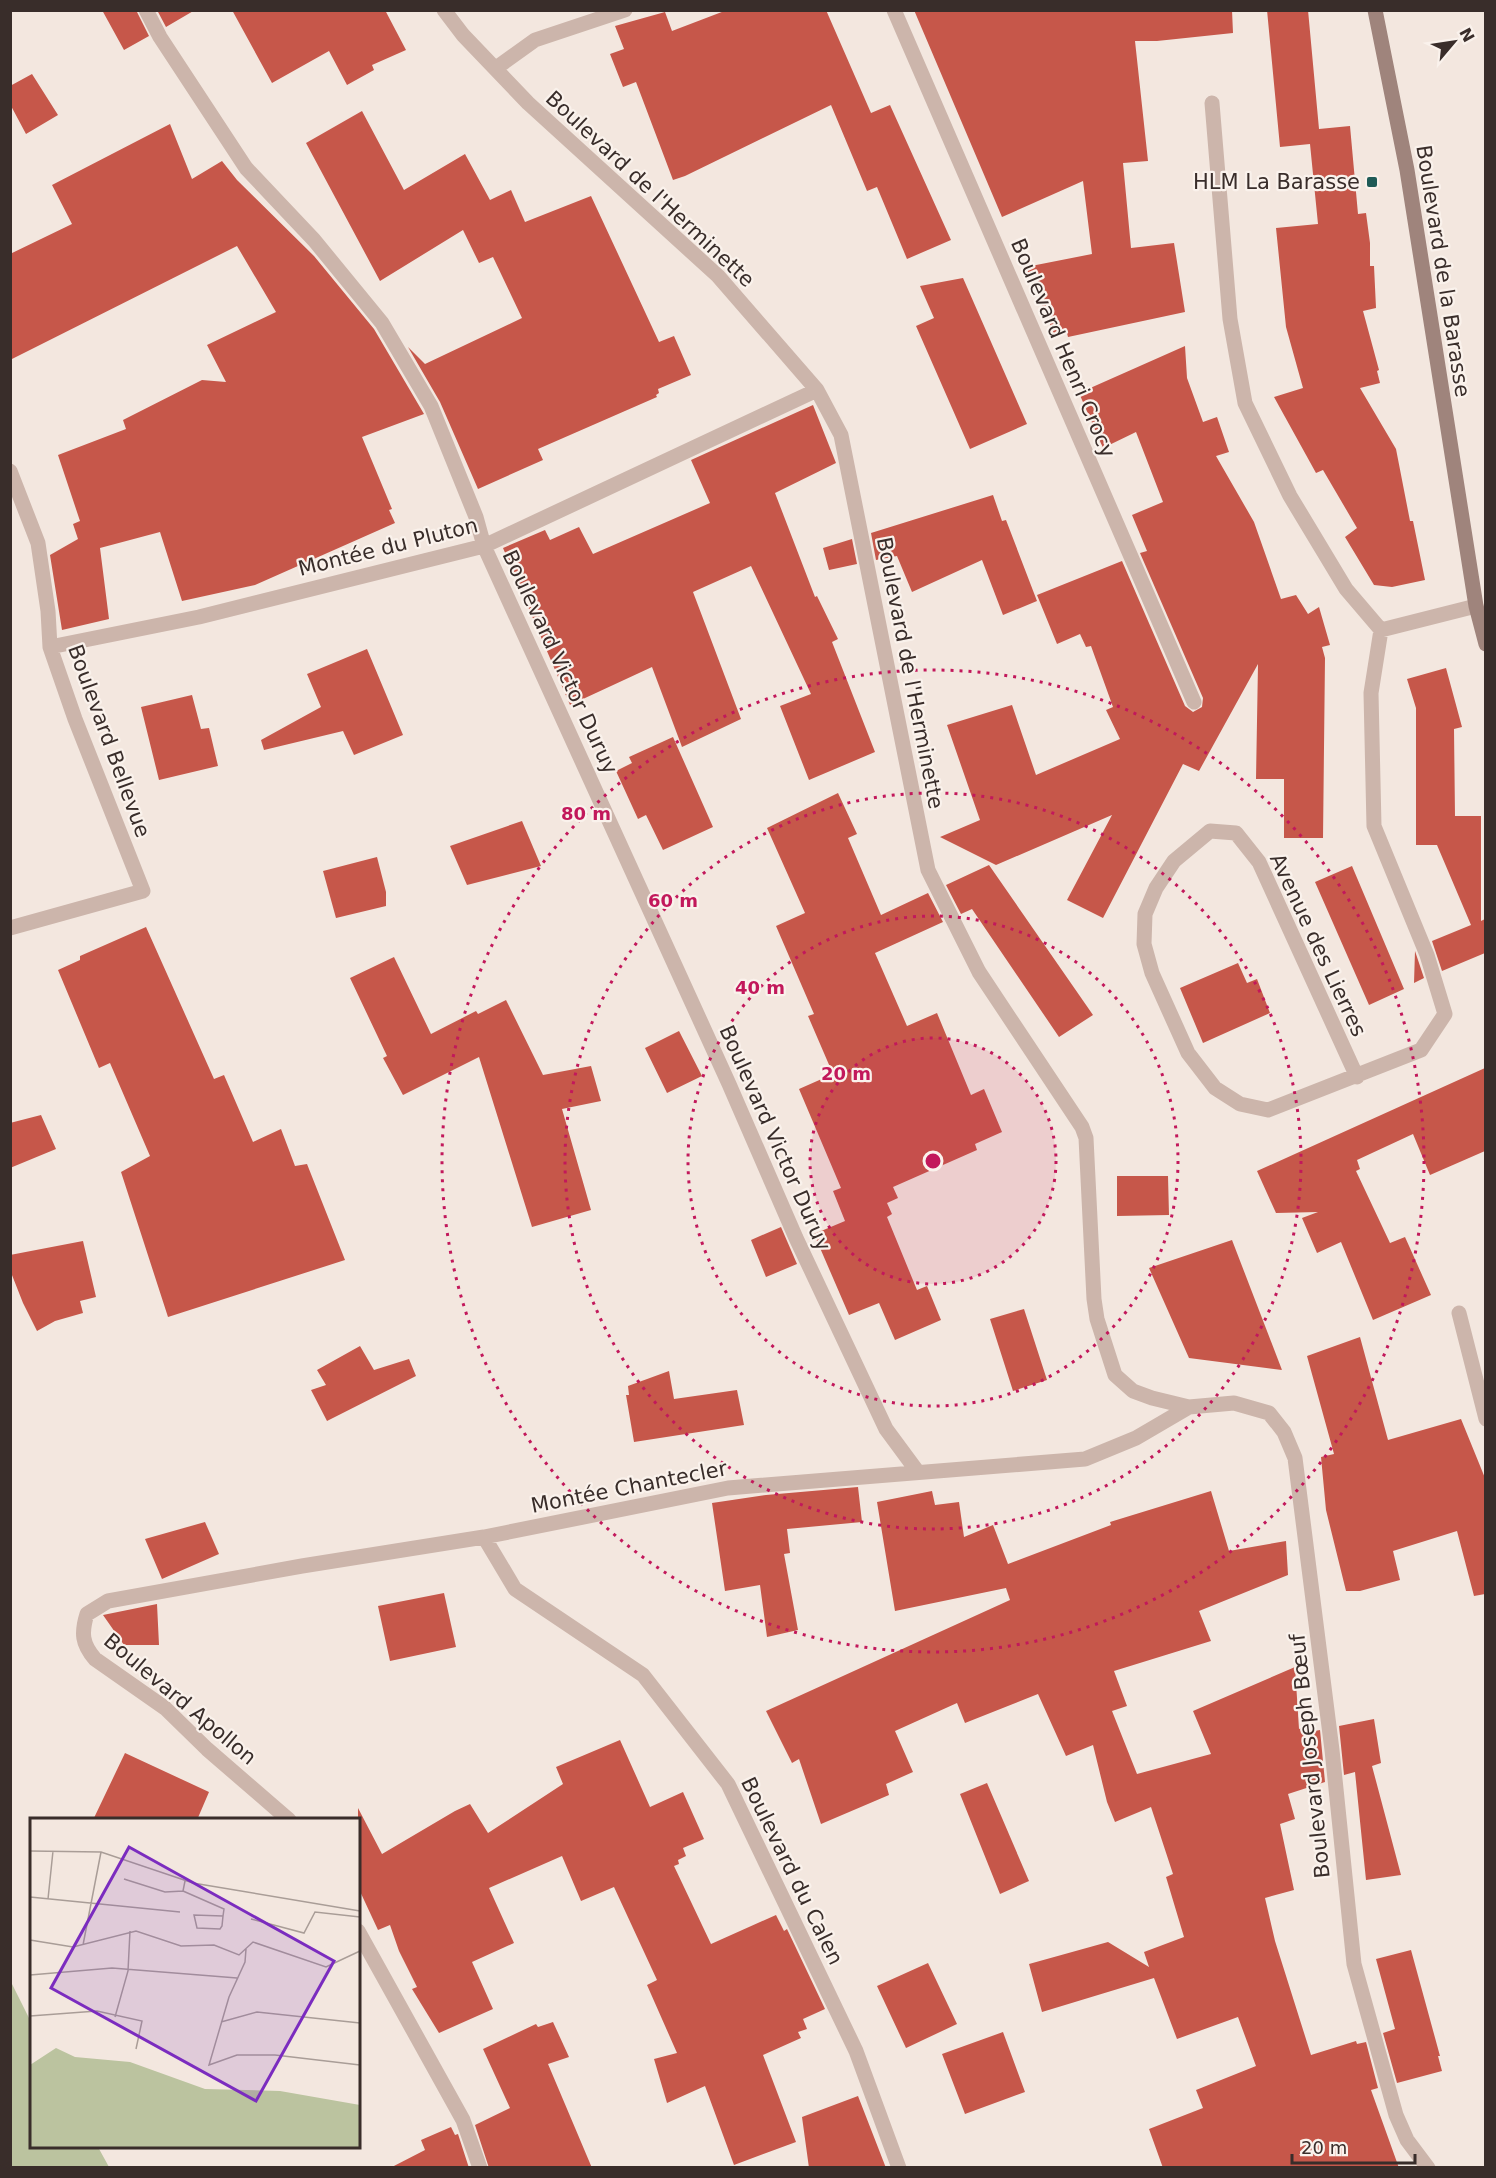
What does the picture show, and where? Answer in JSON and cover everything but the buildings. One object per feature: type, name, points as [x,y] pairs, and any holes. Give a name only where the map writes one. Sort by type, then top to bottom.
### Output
[{"type":"main road","name":"Boulevard de la Barasse","points":[[1375,10],[1407,170],[1476,606],[1485,644]]},
{"type":"street","name":"Boulevard Victor Duruy","points":[[146,10],[160,37],[246,168],[314,240],[382,323],[431,406],[476,517],[484,546],[729,1084],[796,1238],[886,1429],[916,1471]]},
{"type":"street","name":"Boulevard de l'Herminette","points":[[444,10],[463,35],[528,103],[718,276],[817,390],[841,435],[928,870],[980,972],[1082,1127],[1086,1138],[1096,1309],[1115,1375],[1133,1391],[1189,1407]]},
{"type":"street","points":[[496,68],[535,40],[625,10]]},
{"type":"street","name":"Boulevard Henri Crocy","points":[[894,10],[1194,702]]},
{"type":"street","points":[[1212,103],[1230,319],[1245,403],[1290,496],[1347,589],[1381,630],[1371,693],[1374,826],[1427,955],[1445,1014],[1421,1050],[1357,1077]]},
{"type":"street","name":"Montée du Pluton","points":[[50,647],[199,617],[484,546],[817,390]]},
{"type":"street","name":"Boulevard Bellevue","points":[[10,471],[38,543],[48,611],[50,647],[75,720],[143,891],[10,928]]},
{"type":"street","points":[[1381,630],[1476,606]]},
{"type":"street","name":"Avenue des Lierres","points":[[1210,831],[1236,833],[1258,862],[1357,1077],[1268,1110],[1240,1104],[1215,1088],[1188,1053],[1152,973],[1144,944],[1145,914],[1156,888],[1174,861],[1210,831]]},
{"type":"street","points":[[1459,1313],[1485,1419]]},
{"type":"street","name":"Boulevard Joseph Bœuf","points":[[1189,1407],[1234,1403],[1269,1413],[1284,1432],[1295,1458],[1332,1750],[1354,1964],[1396,2115],[1407,2140],[1428,2168]]},
{"type":"street","name":"Montée Chantecler","points":[[82,1628],[87,1614],[108,1601],[302,1566],[484,1537],[728,1488],[1085,1459],[1136,1438],[1189,1407]]},
{"type":"street","name":"Boulevard du Calen","points":[[484,1537],[515,1589],[643,1675],[728,1784],[856,2051],[899,2168]]},
{"type":"street","name":"Boulevard Apollon","points":[[82,1628],[86,1649],[94,1659],[165,1708],[207,1749],[287,1818]]},
{"type":"street","points":[[360,1935],[463,2120],[480,2168]]},
{"type":"green space","points":[[11,1982],[30,2020],[30,2148],[99,2148],[109,2167],[11,2167]]},
{"type":"place","name":"HLM La Barasse","points":[[1372,182]]}]
